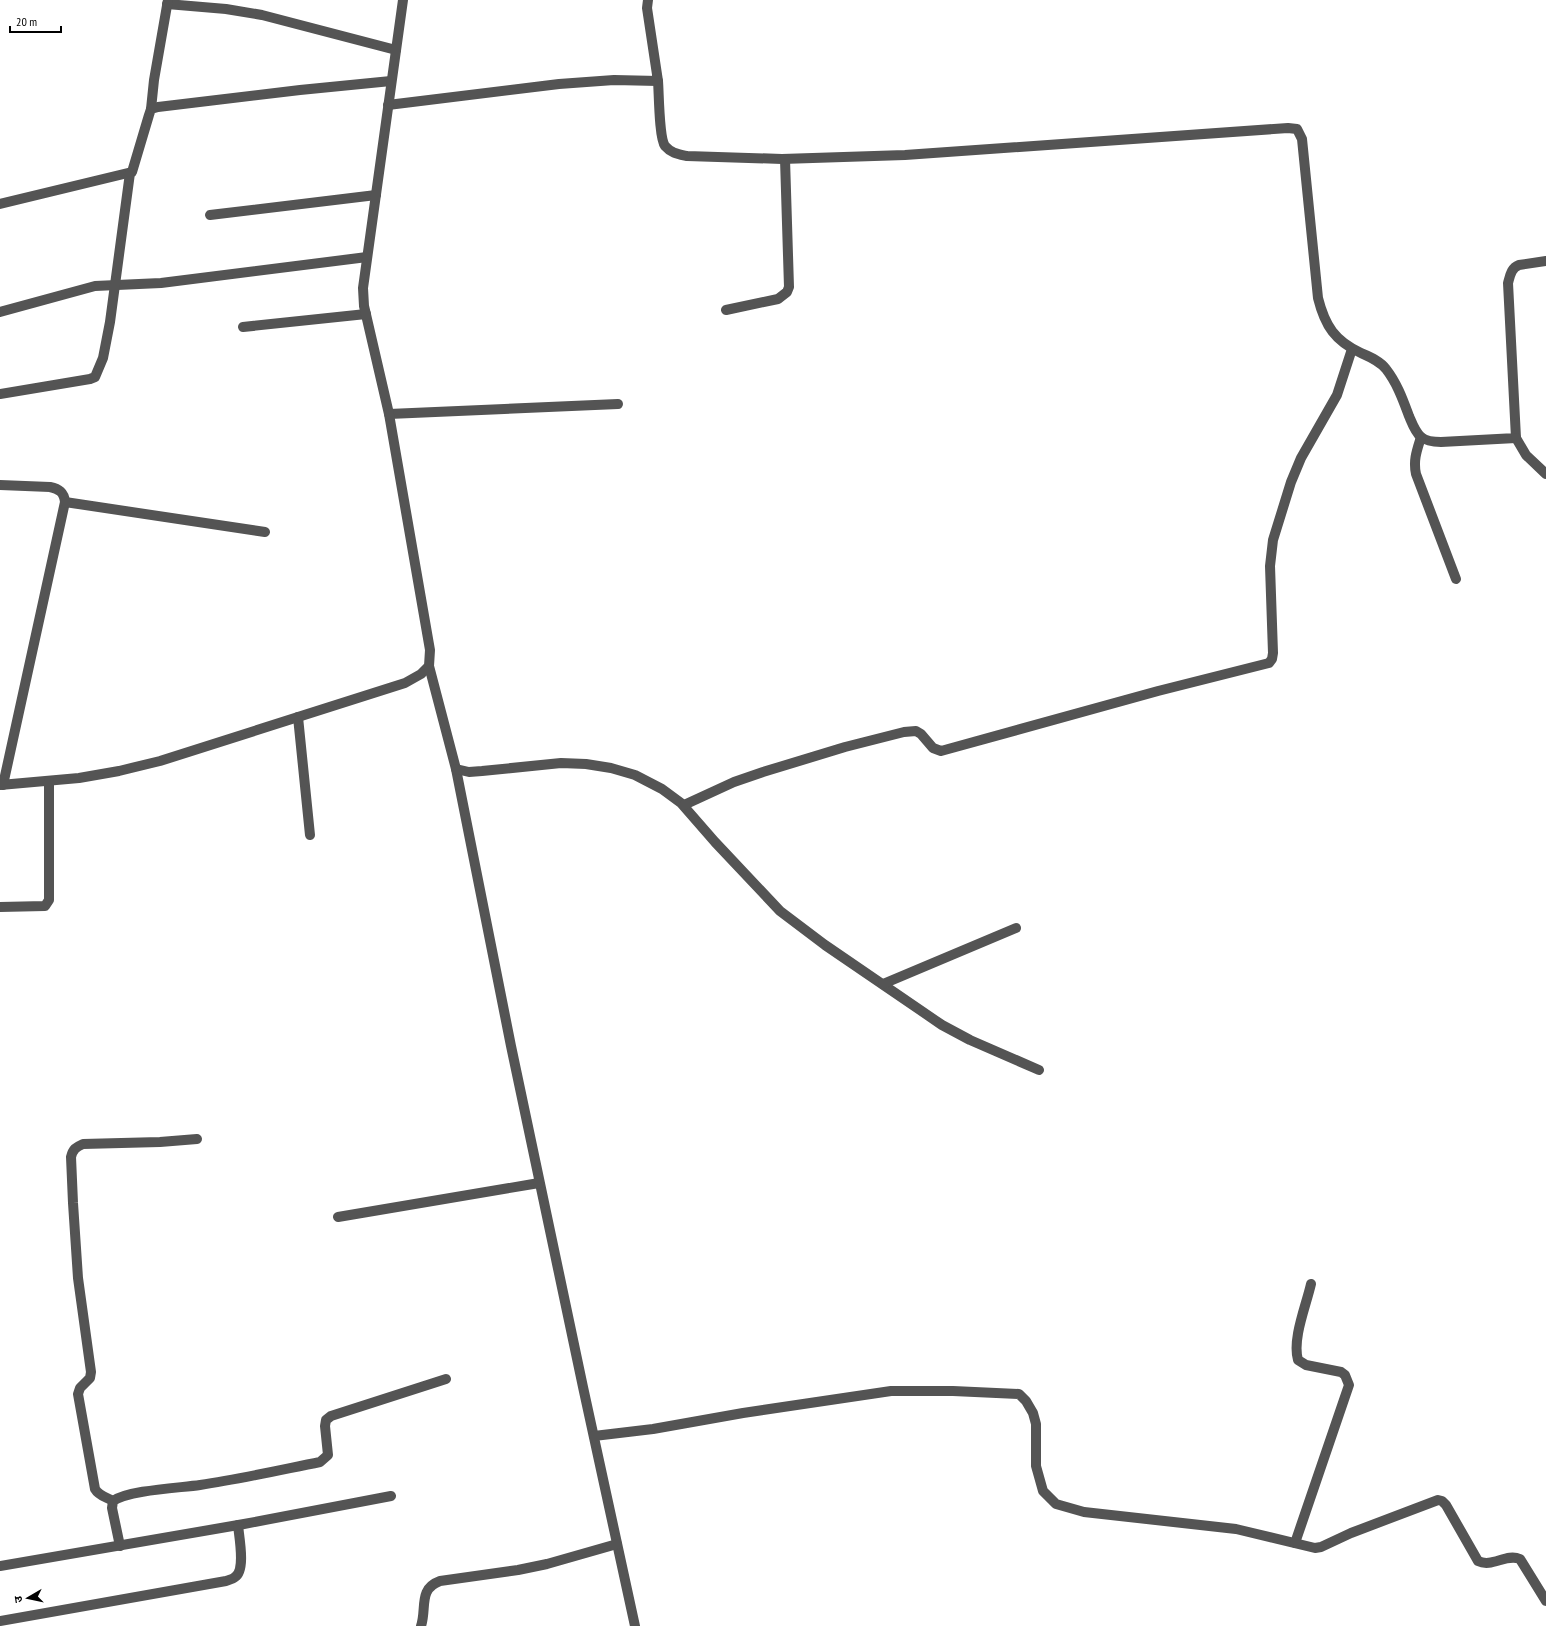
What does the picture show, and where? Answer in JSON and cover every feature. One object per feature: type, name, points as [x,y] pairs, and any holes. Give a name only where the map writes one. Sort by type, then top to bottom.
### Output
[{"type":"street","points":[[403,0],[363,288],[366,314],[389,414],[430,650],[429,666],[456,769],[510,1046],[635,1626]]},
{"type":"street","points":[[648,0],[658,80],[662,139],[668,150],[675,154],[687,156],[785,159],[905,155],[1288,128],[1298,129],[1302,139],[1318,298],[1322,312],[1334,335],[1353,350],[1368,356],[1385,368],[1392,377],[1415,429],[1421,437],[1431,441],[1441,442],[1516,438]]},
{"type":"street","points":[[0,204],[130,173],[134,170],[148,115],[151,109],[154,80],[167,2],[255,14],[396,50]]},
{"type":"street","points":[[388,104],[559,84],[614,80],[658,80]]},
{"type":"street","points":[[151,109],[277,93],[392,82]]},
{"type":"street","points":[[726,310],[778,299],[787,292],[789,287],[785,159]]},
{"type":"street","points":[[0,394],[96,377],[106,344],[116,285],[130,173]]},
{"type":"street","points":[[210,215],[376,195]]},
{"type":"street","points":[[0,312],[95,286],[161,283],[367,257]]},
{"type":"street","points":[[1546,261],[1519,265],[1515,267],[1510,275],[1508,284],[1516,438],[1526,455],[1546,474]]},
{"type":"street","points":[[243,327],[366,314]]},
{"type":"street","points":[[684,805],[734,782],[763,772],[845,747],[896,734],[910,731],[916,732],[921,734],[933,748],[941,751],[1158,691],[1269,663],[1272,659],[1273,653],[1270,566],[1273,540],[1291,482],[1307,448],[1337,395],[1353,350]]},
{"type":"street","points":[[389,414],[618,404]]},
{"type":"street","points":[[1421,437],[1415,456],[1414,464],[1416,474],[1456,579]]},
{"type":"street","points":[[0,485],[50,487],[58,489],[63,493],[65,502],[1,785],[79,778],[119,771],[160,761],[405,683],[421,674],[429,666]]},
{"type":"street","points":[[65,502],[265,532]]},
{"type":"street","points":[[298,717],[310,835]]},
{"type":"street","points":[[456,769],[469,772],[561,763],[611,768],[635,775],[662,789],[684,805],[715,842],[780,911],[825,945],[942,1025],[970,1040],[1039,1070]]},
{"type":"street","points":[[0,908],[45,906],[49,900],[49,781]]},
{"type":"street","points":[[883,984],[1016,928]]},
{"type":"street","points":[[113,1501],[101,1496],[95,1489],[79,1398],[80,1388],[90,1378],[91,1372],[78,1278],[73,1203],[72,1151],[83,1144],[160,1142],[197,1139]]},
{"type":"street","points":[[338,1217],[540,1184]]},
{"type":"street","points":[[1295,1543],[1349,1385],[1345,1375],[1341,1372],[1306,1365],[1298,1360],[1296,1351],[1297,1339],[1311,1284]]},
{"type":"street","points":[[120,1546],[112,1508],[113,1501],[118,1497],[201,1485],[320,1462],[328,1455],[325,1426],[326,1420],[332,1416],[446,1379]]},
{"type":"street","points":[[594,1436],[653,1429],[743,1413],[891,1391],[953,1391],[1019,1394],[1034,1413],[1036,1424],[1036,1466],[1044,1491],[1056,1504],[1084,1512],[1236,1529],[1315,1548],[1321,1547],[1351,1533],[1424,1504],[1438,1500],[1442,1501],[1446,1505],[1478,1561],[1482,1564],[1511,1557],[1520,1559],[1546,1601]]},
{"type":"street","points":[[0,1566],[238,1525],[391,1496]]},
{"type":"street","points":[[0,1621],[94,1606],[235,1578],[240,1571],[241,1561],[238,1525]]},
{"type":"street","points":[[421,1626],[425,1596],[428,1588],[432,1584],[440,1581],[518,1570],[547,1564],[617,1544]]}]
